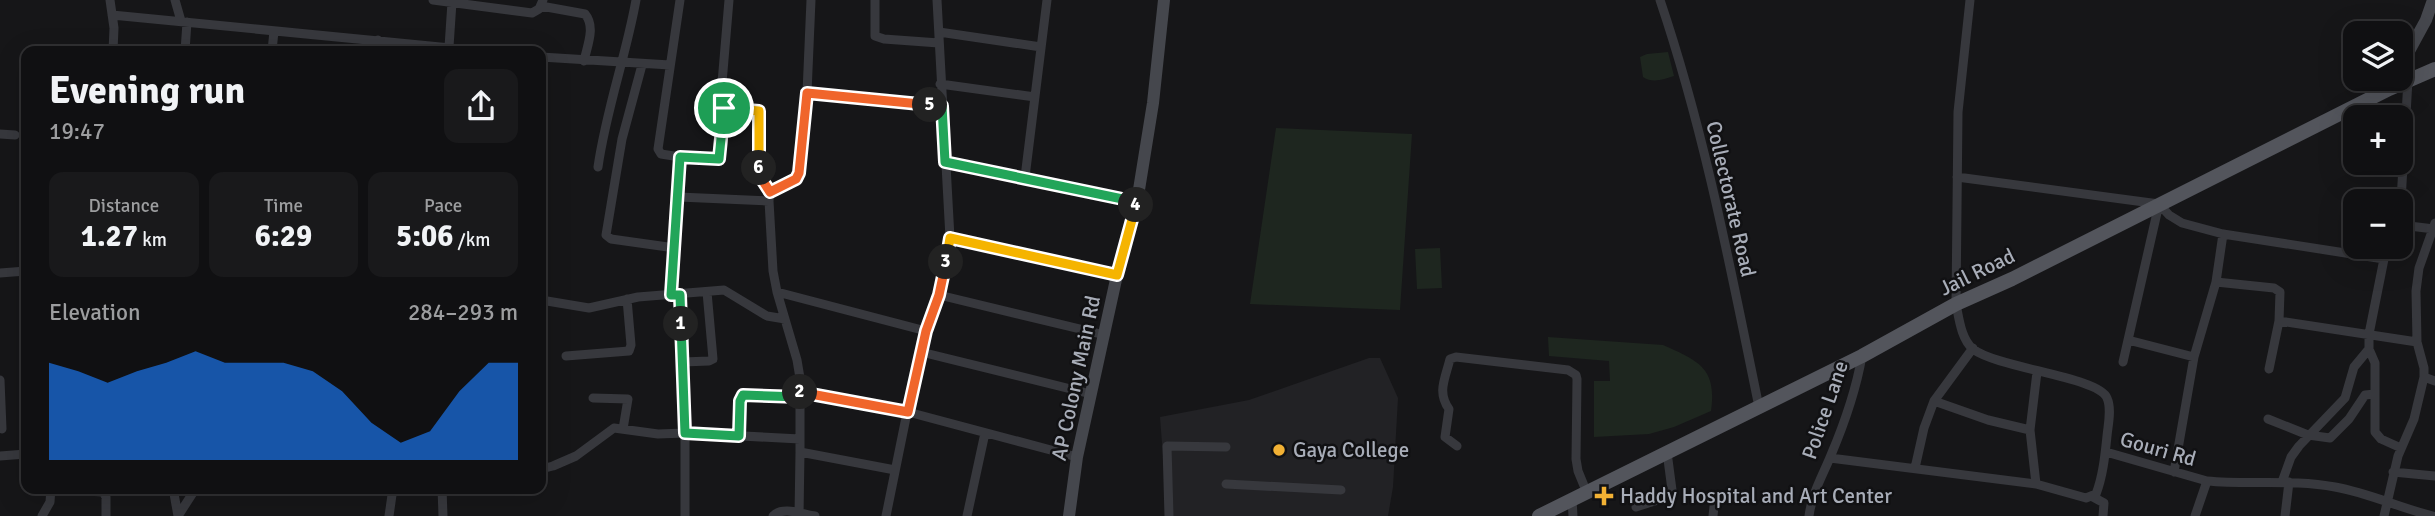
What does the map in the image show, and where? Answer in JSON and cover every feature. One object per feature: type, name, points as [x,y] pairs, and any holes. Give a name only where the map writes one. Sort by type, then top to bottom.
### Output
[{"type":"main road","name":"Jail Road","points":[[2413,77],[2435,69]]},
{"type":"main road","name":"Jail Road","points":[[1539,516],[1862,356],[1956,304],[2012,279],[2381,91]]},
{"type":"street","points":[[110,0],[113,46]]},
{"type":"street","points":[[175,0],[184,21],[185,46]]},
{"type":"street","points":[[433,0],[493,4],[532,13],[537,12],[542,3],[585,14],[592,24],[584,61]]},
{"type":"street","points":[[598,167],[607,117],[623,63],[636,0]]},
{"type":"street","points":[[680,0],[658,149],[661,154],[719,159],[729,0]]},
{"type":"street","points":[[679,197],[769,196],[796,179],[799,173],[807,93],[811,0]]},
{"type":"street","points":[[875,0],[876,36],[939,43]]},
{"type":"street","points":[[886,516],[921,352],[939,295],[950,238],[936,0]]},
{"type":"street","points":[[1025,177],[1047,0]]},
{"type":"street","name":"AP Colony Main Rd","points":[[1069,516],[1077,457],[1117,275],[1137,202],[1153,103],[1164,0]]},
{"type":"street","name":"Collectorate Road","points":[[1660,0],[1675,44],[1718,209],[1759,407]]},
{"type":"street","points":[[1830,458],[2036,484],[2086,498],[2093,496],[2098,488],[2106,452],[2109,405],[2103,391],[2094,386],[2037,372],[1985,355],[1973,348],[1962,329],[1956,304],[1958,113],[1970,0]]},
{"type":"street","points":[[2413,44],[2433,0]]},
{"type":"street","points":[[449,46],[452,2]]},
{"type":"street","points":[[112,15],[439,46]]},
{"type":"street","points":[[272,46],[274,31]]},
{"type":"street","points":[[939,32],[1041,47]]},
{"type":"street","points":[[376,46],[377,40]]},
{"type":"street","points":[[546,57],[670,65]]},
{"type":"street","points":[[642,65],[622,139],[606,234],[611,239],[675,248]]},
{"type":"street","points":[[940,84],[1035,97]]},
{"type":"street","points":[[2397,91],[2401,189]]},
{"type":"street","points":[[807,93],[942,106]]},
{"type":"street","points":[[724,108],[759,111],[759,170],[769,196],[773,271],[797,360],[800,394],[799,515]]},
{"type":"street","points":[[0,134],[15,135]]},
{"type":"street","points":[[680,157],[675,248],[676,295],[683,362],[685,516]]},
{"type":"street","points":[[945,162],[1137,202]]},
{"type":"street","points":[[1957,177],[2159,204],[2169,215],[2182,223],[2224,234],[2343,253]]},
{"type":"street","points":[[2123,362],[2159,204]]},
{"type":"street","points":[[2384,516],[2393,472],[2413,419],[2424,377],[2417,342],[2416,291],[2419,268],[2432,245],[2434,226],[2413,225]]},
{"type":"street","points":[[2174,472],[2194,357],[2216,282],[2224,234]]},
{"type":"street","points":[[950,238],[1117,275]]},
{"type":"street","points":[[2384,259],[2369,334],[2369,349],[2375,363],[2375,432],[2381,439],[2401,448]]},
{"type":"street","points":[[0,274],[21,272]]},
{"type":"street","points":[[2216,282],[2278,289],[2281,296],[2279,321],[2269,369]]},
{"type":"street","points":[[546,301],[589,308],[653,295],[724,290],[767,316],[785,319]]},
{"type":"street","points":[[683,362],[713,359],[708,292]]},
{"type":"street","points":[[777,292],[926,331]]},
{"type":"street","points":[[939,295],[1105,335]]},
{"type":"street","points":[[566,356],[629,351],[631,345],[627,299]]},
{"type":"street","points":[[2279,321],[2417,342]]},
{"type":"street","points":[[2128,340],[2194,357]]},
{"type":"street","points":[[1915,468],[1924,428],[1934,401],[1973,348]]},
{"type":"street","points":[[2285,516],[2286,482],[2291,457],[2308,435],[2345,398],[2354,367],[2369,349]]},
{"type":"street","points":[[921,352],[1091,394]]},
{"type":"street","name":"Police Lane","points":[[1809,516],[1816,486],[1830,458],[1857,384],[1862,356]]},
{"type":"street","points":[[1457,446],[1445,437],[1449,409],[1442,399],[1450,359],[1456,357],[1567,370],[1576,375],[1577,379],[1576,459],[1587,493]]},
{"type":"street","points":[[2036,484],[2031,429],[2037,372]]},
{"type":"street","points":[[2424,377],[2435,381]]},
{"type":"street","points":[[0,380],[2,429]]},
{"type":"street","points":[[739,436],[740,401],[743,395],[800,394],[908,412],[1077,457]]},
{"type":"street","points":[[2268,419],[2308,435],[2330,438],[2349,419],[2365,396],[2375,394]]},
{"type":"street","points":[[593,398],[628,399],[623,429]]},
{"type":"street","points":[[1934,401],[1989,420],[2031,429]]},
{"type":"street","points":[[546,468],[576,456],[609,431],[623,429],[658,434],[800,439]]},
{"type":"street","points":[[967,516],[985,433]]},
{"type":"street","points":[[1168,516],[1167,446],[1226,447]]},
{"type":"street","points":[[800,452],[895,470]]},
{"type":"street","points":[[1636,507],[1664,498],[1672,490],[1667,452]]},
{"type":"street","name":"Gouri Rd","points":[[2106,452],[2207,481],[2195,516]]},
{"type":"street","points":[[0,456],[21,454]]},
{"type":"street","points":[[2393,472],[2435,476]]},
{"type":"street","points":[[2207,481],[2286,482],[2337,487],[2388,500],[2433,516]]},
{"type":"street","points":[[1227,484],[1341,490]]},
{"type":"street","points":[[42,516],[50,502],[51,494]]},
{"type":"street","points":[[105,494],[106,516]]},
{"type":"street","points":[[174,494],[178,516]]},
{"type":"street","points":[[178,516],[192,494]]},
{"type":"street","points":[[389,516],[392,494]]},
{"type":"street","points":[[442,494],[443,516]]},
{"type":"street","points":[[1713,516],[1715,496]]},
{"type":"street","points":[[2093,496],[2104,503],[2103,516]]},
{"type":"street","points":[[1572,499],[1573,516]]},
{"type":"street","points":[[772,516],[783,511],[815,516]]},
{"type":"shaded area","points":[[1668,52],[1674,76],[1655,81],[1643,77],[1640,57]]},
{"type":"shaded area","points":[[1276,128],[1412,134],[1400,310],[1250,304]]},
{"type":"shaded area","points":[[1440,248],[1442,288],[1417,289],[1415,249]]},
{"type":"shaded area","points":[[1548,337],[1663,345],[1687,356],[1703,368],[1711,385],[1711,411],[1674,427],[1649,434],[1594,437],[1594,381],[1610,381],[1609,361],[1549,356]]},
{"type":"shaded area","name":"Gaya College","points":[[1369,358],[1380,358],[1398,398],[1393,487],[1388,516],[1165,516],[1160,417],[1249,400]]},
{"type":"place","name":"Gaya College","points":[[1279,450]]},
{"type":"place","name":"Haddy Hospital and Art Center","points":[[1604,496]]},
{"type":"route","points":[[807,93],[942,106],[945,162],[1137,202],[1117,275],[950,238],[939,295],[926,331],[908,412],[800,391],[800,397],[747,394],[740,398],[739,436],[685,433],[680,295],[671,295],[680,157],[719,159],[724,108],[759,111],[759,170],[770,192],[791,183],[799,173],[807,93]]}]
